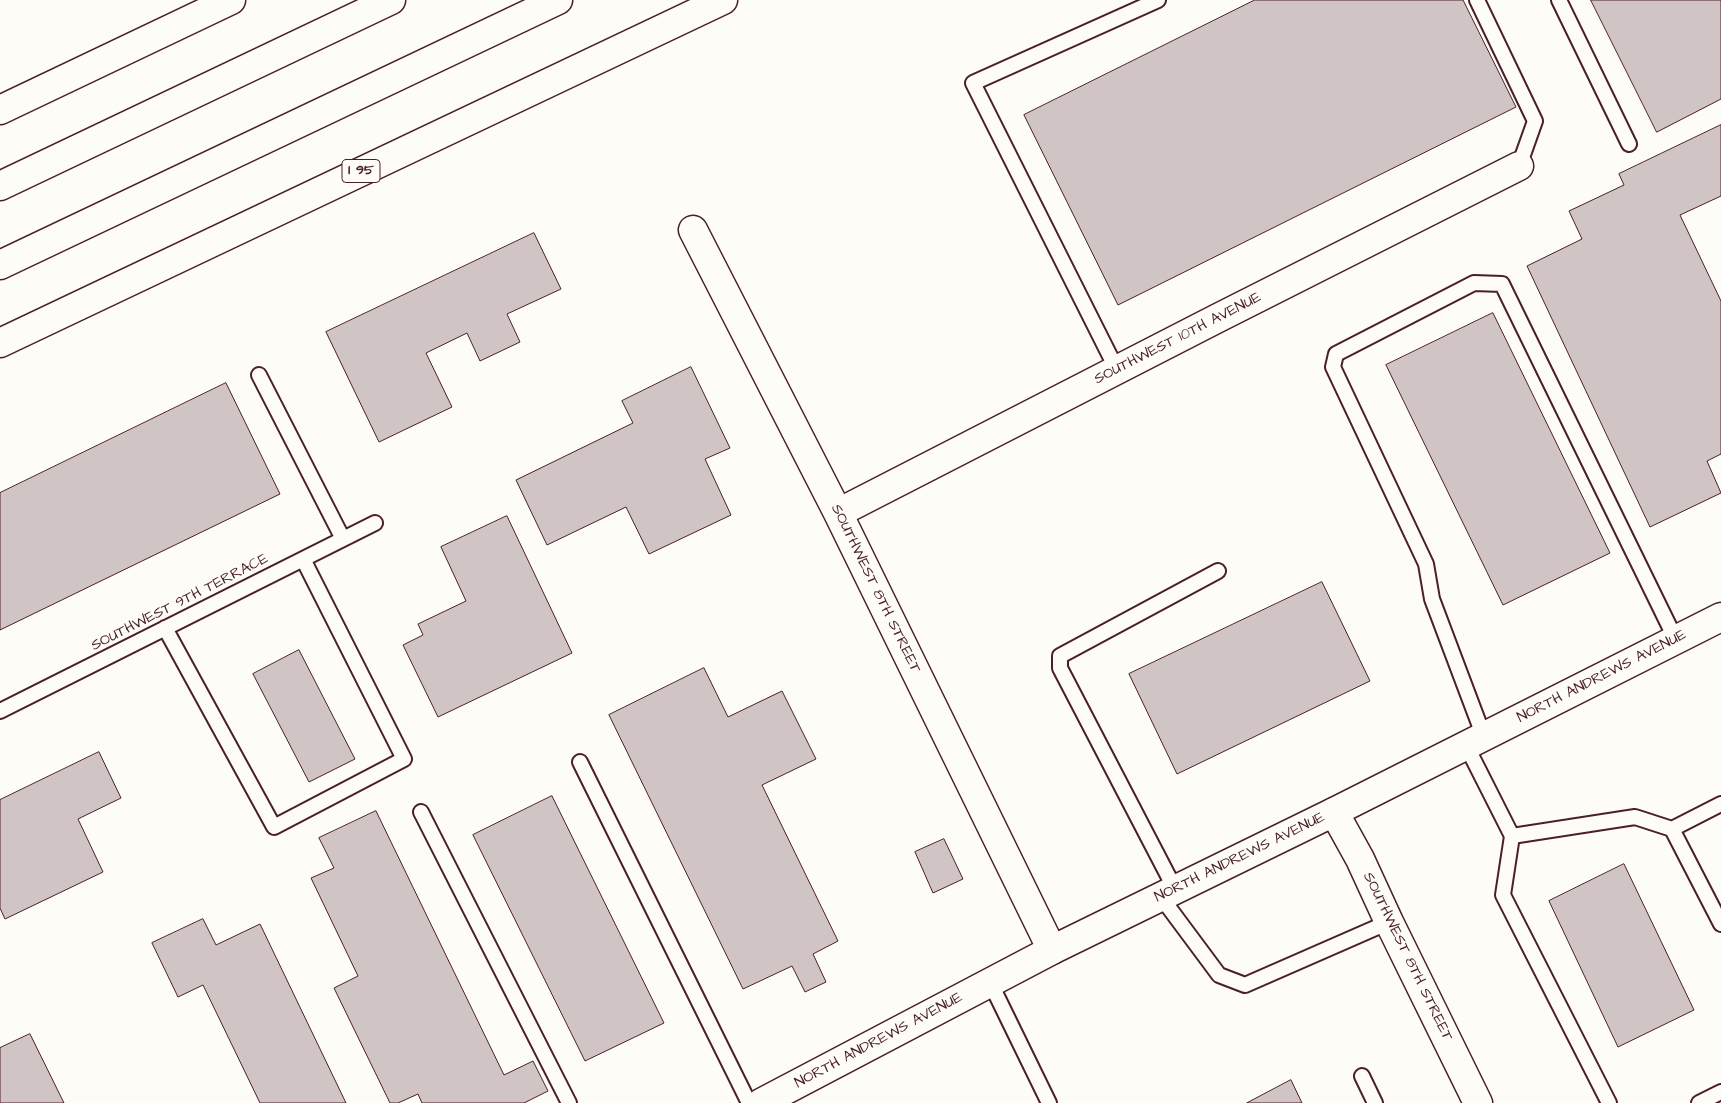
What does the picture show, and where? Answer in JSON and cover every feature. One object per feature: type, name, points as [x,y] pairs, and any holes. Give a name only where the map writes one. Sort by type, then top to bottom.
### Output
[{"type":"main road","points":[[0,110],[231,0]]},
{"type":"main road","points":[[0,265],[558,0]]},
{"type":"main road","name":"I 95","points":[[0,343],[723,0]]},
{"type":"main road","points":[[0,186],[387,1]]},
{"type":"main road","name":"SOUTHWEST 10TH AVENUE","points":[[838,513],[1519,166]]},
{"type":"main road","name":"SOUTHWEST 8TH STREET","points":[[693,230],[838,513],[1052,950]]},
{"type":"main road","name":"NORTH ANDREWS AVENUE","points":[[765,1101],[1052,950],[1334,812],[1721,617]]},
{"type":"main road","name":"SOUTHWEST 8TH STREET","points":[[1334,812],[1360,859],[1478,1103]]},
{"type":"lane","points":[[1117,370],[973,83],[1158,0]]},
{"type":"lane","points":[[1477,0],[1535,121],[1519,166]]},
{"type":"lane","points":[[1559,0],[1629,144]]},
{"type":"lane","points":[[1609,1103],[1502,895],[1512,836],[1475,741],[1432,599],[1426,564],[1332,367],[1336,354],[1474,283],[1502,284],[1676,640]]},
{"type":"lane","points":[[260,375],[343,539]]},
{"type":"lane","name":"SOUTHWEST 9TH TERRACE","points":[[0,712],[375,523]]},
{"type":"lane","points":[[165,628],[274,827],[404,759],[303,559]]},
{"type":"lane","points":[[1218,571],[1060,656],[1060,668],[1168,893],[1219,975],[1245,985],[1389,922]]},
{"type":"lane","points":[[580,762],[765,1101]]},
{"type":"lane","points":[[1672,829],[1721,804]]},
{"type":"lane","points":[[421,812],[569,1103]]},
{"type":"lane","points":[[1512,836],[1635,817],[1672,829],[1721,924]]},
{"type":"lane","points":[[990,982],[1049,1103]]},
{"type":"lane","points":[[1362,1076],[1375,1103]]},
{"type":"lane","points":[[1699,1103],[1721,1092]]},
{"type":"building","points":[[1255,0],[1463,0],[1516,107],[1118,305],[1024,115]]},
{"type":"building","points":[[1591,0],[1721,0],[1721,99],[1657,132]]},
{"type":"building","points":[[1721,125],[1721,196],[1680,215],[1721,301],[1721,454],[1707,461],[1721,493],[1650,527],[1527,266],[1582,239],[1569,211],[1624,185],[1619,174]]},
{"type":"building","points":[[534,233],[561,289],[507,314],[520,342],[480,361],[467,333],[426,353],[452,407],[379,442],[326,332]]},
{"type":"building","points":[[1493,313],[1610,553],[1503,605],[1386,365]]},
{"type":"building","points":[[691,367],[730,448],[705,459],[731,515],[649,554],[626,507],[547,545],[516,480],[633,423],[622,401]]},
{"type":"building","points":[[226,383],[280,494],[0,630],[0,493]]},
{"type":"building","points":[[507,516],[572,653],[438,717],[403,645],[423,635],[418,624],[466,601],[441,547]]},
{"type":"building","points":[[1322,582],[1370,681],[1177,774],[1129,674]]},
{"type":"building","points":[[299,650],[355,759],[309,782],[253,674]]},
{"type":"building","points":[[704,668],[728,717],[782,691],[816,759],[762,785],[838,941],[813,954],[826,982],[805,992],[792,966],[743,989],[609,715]]},
{"type":"building","points":[[99,752],[121,798],[78,819],[103,872],[5,919],[0,908],[0,800]]},
{"type":"building","points":[[552,796],[664,1023],[585,1061],[473,835]]},
{"type":"building","points":[[376,811],[504,1075],[533,1061],[548,1091],[524,1103],[422,1103],[418,1094],[398,1103],[390,1103],[334,988],[358,976],[311,878],[334,868],[319,838]]},
{"type":"building","points":[[944,839],[963,879],[933,893],[915,852]]},
{"type":"building","points":[[1624,864],[1694,1010],[1618,1047],[1549,901]]},
{"type":"building","points":[[203,919],[216,945],[260,924],[346,1103],[260,1103],[203,985],[178,997],[152,943]]},
{"type":"building","points":[[30,1034],[64,1103],[0,1103],[0,1048]]},
{"type":"building","points":[[1291,1080],[1302,1103],[1247,1103]]}]
